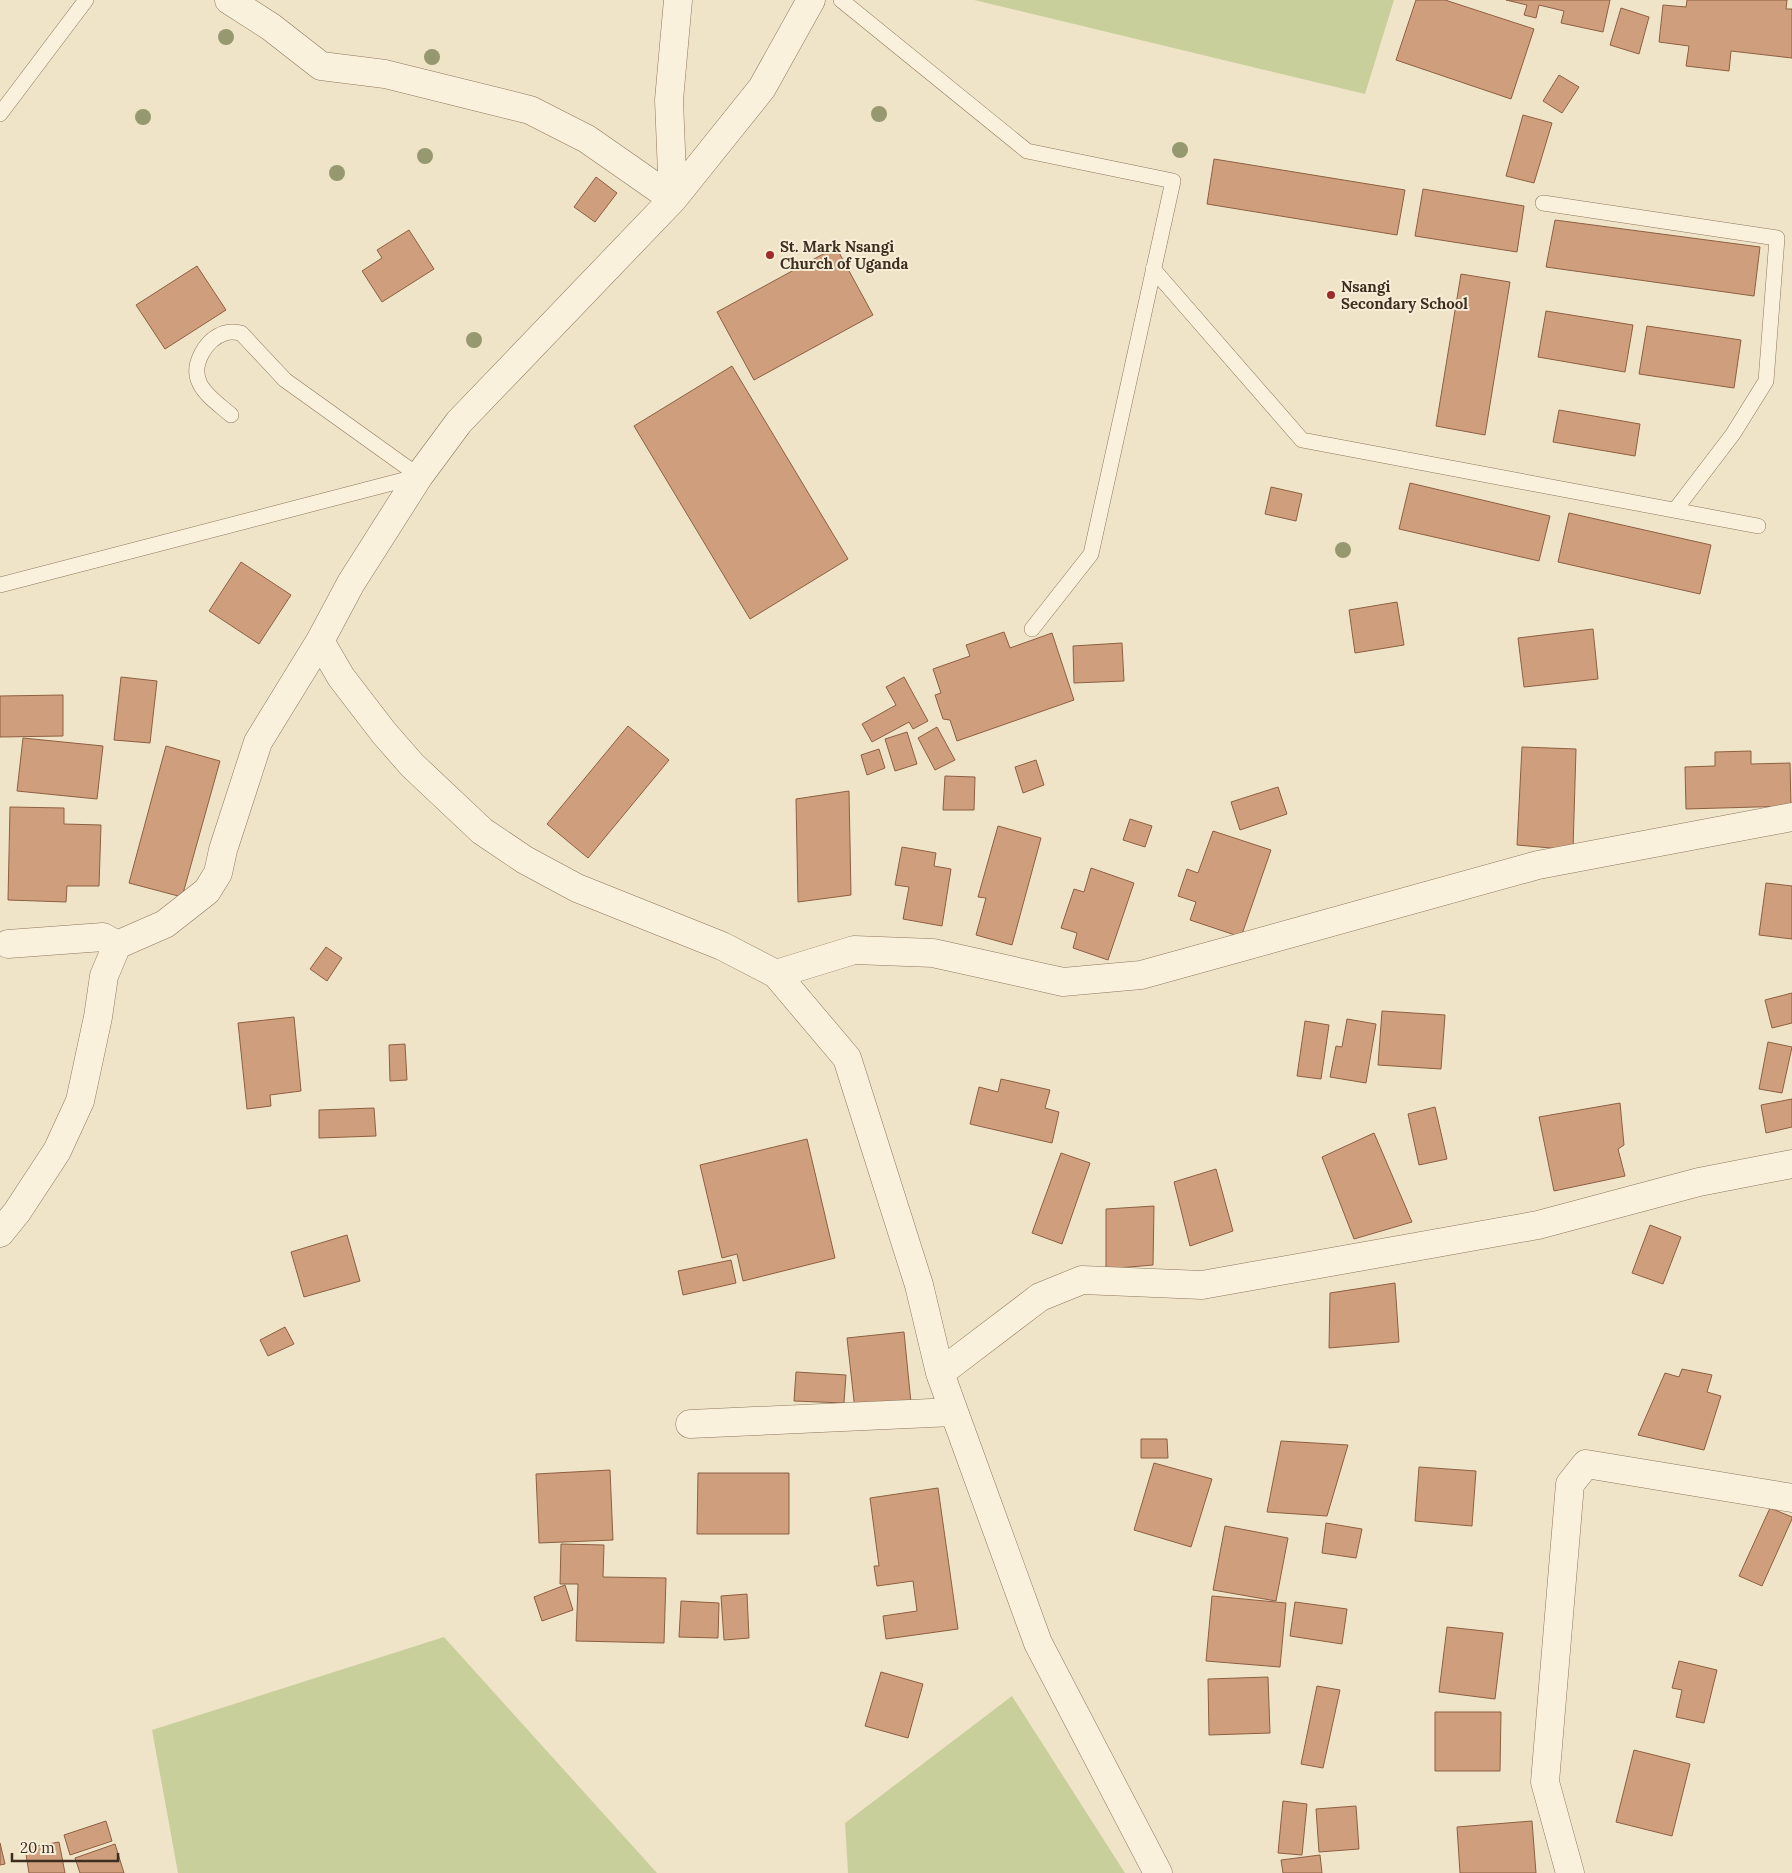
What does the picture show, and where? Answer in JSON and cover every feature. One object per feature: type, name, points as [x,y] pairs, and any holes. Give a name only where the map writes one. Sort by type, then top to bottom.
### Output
[{"type":"street","points":[[229,0],[271,27],[321,66],[385,74],[530,110],[587,139],[673,199]]},
{"type":"street","points":[[673,199],[669,100],[678,0]]},
{"type":"street","points":[[0,1233],[18,1212],[57,1151],[80,1101],[98,1017],[104,976],[118,945],[165,924],[207,891],[218,873],[223,850],[258,742],[320,641],[351,583],[419,476],[459,422],[673,199],[762,88],[811,0]]},
{"type":"street","points":[[320,641],[341,677],[384,733],[412,765],[482,831],[525,860],[577,888],[722,946],[776,974],[847,1058],[919,1285],[940,1372],[953,1412],[1038,1643],[1158,1873]]},
{"type":"street","points":[[776,974],[854,950],[933,953],[1063,982],[1141,975],[1538,865],[1792,817]]},
{"type":"street","points":[[8,944],[103,937],[118,945]]},
{"type":"street","points":[[940,1372],[1040,1297],[1082,1280],[1202,1285],[1538,1225],[1699,1182],[1792,1164]]},
{"type":"street","points":[[690,1424],[953,1412]]},
{"type":"street","points":[[1570,1873],[1545,1782],[1570,1484],[1586,1464],[1792,1498]]},
{"type":"lane","points":[[0,114],[86,0]]},
{"type":"lane","points":[[841,0],[1027,151],[1173,181],[1090,554],[1032,629]]},
{"type":"lane","points":[[1543,203],[1777,238],[1766,381],[1733,434],[1675,510]]},
{"type":"lane","points":[[1153,269],[1302,440],[1758,526]]},
{"type":"lane","points":[[231,415],[200,384],[197,365],[205,347],[224,333],[231,332],[241,333],[285,380],[419,476]]},
{"type":"lane","points":[[0,585],[419,476]]},
{"type":"green space","points":[[974,0],[1394,0],[1365,94]]},
{"type":"green space","points":[[444,1637],[657,1873],[178,1873],[152,1730]]},
{"type":"green space","points":[[1012,1696],[1125,1873],[848,1873],[845,1823]]},
{"type":"building","points":[[1416,0],[1445,0],[1534,29],[1511,99],[1396,60]]},
{"type":"building","points":[[1506,0],[1610,0],[1603,32],[1561,23],[1564,11],[1539,5],[1536,18],[1524,15],[1527,5]]},
{"type":"building","points":[[1687,0],[1787,0],[1786,9],[1792,9],[1792,58],[1731,51],[1729,71],[1686,66],[1689,46],[1659,42],[1663,5],[1686,7]]},
{"type":"building","points":[[1621,8],[1649,17],[1639,54],[1610,45]]},
{"type":"building","points":[[1559,75],[1579,87],[1562,113],[1543,101]]},
{"type":"building","points":[[1523,115],[1552,123],[1534,183],[1506,176]]},
{"type":"building","points":[[1214,159],[1405,190],[1397,235],[1207,204]]},
{"type":"building","points":[[596,177],[617,193],[595,222],[574,207]]},
{"type":"building","points":[[1423,189],[1524,206],[1517,252],[1415,236]]},
{"type":"building","points":[[1555,220],[1760,247],[1754,296],[1546,267]]},
{"type":"building","points":[[409,230],[434,269],[382,302],[362,271],[382,258],[377,250]]},
{"type":"building","points":[[836,247],[873,315],[754,380],[717,312]]},
{"type":"building","points":[[197,266],[226,310],[165,349],[136,305]]},
{"type":"building","points":[[1461,274],[1510,282],[1485,435],[1436,426]]},
{"type":"building","points":[[1546,311],[1633,325],[1625,372],[1538,357]]},
{"type":"building","points":[[1647,326],[1741,340],[1734,388],[1639,374]]},
{"type":"building","points":[[732,366],[848,559],[750,619],[634,426]]},
{"type":"building","points":[[1559,410],[1640,424],[1635,456],[1553,442]]},
{"type":"building","points":[[1410,483],[1550,516],[1539,561],[1399,529]]},
{"type":"building","points":[[1271,487],[1302,494],[1296,521],[1265,514]]},
{"type":"building","points":[[1569,513],[1711,545],[1700,594],[1558,562]]},
{"type":"building","points":[[241,562],[291,595],[259,644],[209,611]]},
{"type":"building","points":[[1397,602],[1404,645],[1355,653],[1349,610]]},
{"type":"building","points":[[1593,629],[1598,679],[1524,687],[1518,638]]},
{"type":"building","points":[[1004,632],[1010,648],[1052,633],[1074,700],[957,741],[950,720],[943,719],[935,695],[941,693],[933,669],[970,656],[966,645]]},
{"type":"building","points":[[1122,643],[1124,681],[1074,683],[1073,646]]},
{"type":"building","points":[[121,677],[157,681],[150,743],[114,740]]},
{"type":"building","points":[[904,677],[928,721],[913,729],[909,722],[872,742],[862,724],[896,705],[886,687]]},
{"type":"building","points":[[63,695],[63,736],[0,737],[0,696]]},
{"type":"building","points":[[628,726],[669,760],[588,858],[547,824]]},
{"type":"building","points":[[937,727],[955,760],[935,770],[918,738]]},
{"type":"building","points":[[907,732],[917,764],[895,771],[885,739]]},
{"type":"building","points":[[23,738],[103,746],[97,799],[17,791]]},
{"type":"building","points":[[166,746],[220,761],[182,897],[129,883]]},
{"type":"building","points":[[1522,747],[1576,749],[1573,850],[1517,845]]},
{"type":"building","points":[[879,749],[885,768],[867,775],[861,755]]},
{"type":"building","points":[[1751,751],[1751,764],[1790,763],[1791,806],[1686,809],[1685,767],[1715,766],[1715,752]]},
{"type":"building","points":[[1036,760],[1044,785],[1023,793],[1015,767]]},
{"type":"building","points":[[945,776],[975,777],[974,810],[943,810]]},
{"type":"building","points":[[1278,787],[1287,814],[1240,830],[1231,802]]},
{"type":"building","points":[[849,791],[851,895],[798,902],[796,799]]},
{"type":"building","points":[[10,807],[64,808],[64,824],[101,825],[99,886],[67,886],[66,902],[8,900]]},
{"type":"building","points":[[1130,819],[1152,826],[1145,847],[1123,840]]},
{"type":"building","points":[[998,826],[1041,838],[1012,945],[976,935],[986,898],[978,897]]},
{"type":"building","points":[[1213,831],[1271,850],[1241,937],[1190,920],[1196,902],[1178,896],[1187,869],[1198,873]]},
{"type":"building","points":[[902,847],[936,853],[934,866],[951,869],[942,926],[903,919],[909,887],[895,885]]},
{"type":"building","points":[[1091,868],[1134,883],[1108,960],[1073,948],[1077,933],[1061,928],[1074,889],[1084,892]]},
{"type":"building","points":[[1766,883],[1792,886],[1792,939],[1759,935]]},
{"type":"building","points":[[326,947],[342,958],[327,981],[310,969]]},
{"type":"building","points":[[1792,993],[1792,1023],[1772,1028],[1765,1000]]},
{"type":"building","points":[[1382,1011],[1445,1015],[1441,1069],[1378,1065]]},
{"type":"building","points":[[294,1017],[301,1091],[270,1095],[271,1106],[247,1109],[238,1023]]},
{"type":"building","points":[[1347,1019],[1376,1024],[1366,1083],[1330,1077],[1336,1046],[1342,1047]]},
{"type":"building","points":[[1305,1021],[1329,1025],[1321,1079],[1297,1076]]},
{"type":"building","points":[[1768,1042],[1792,1047],[1782,1093],[1759,1089]]},
{"type":"building","points":[[405,1044],[407,1080],[390,1081],[389,1045]]},
{"type":"building","points":[[1001,1079],[1050,1090],[1045,1108],[1059,1112],[1052,1143],[970,1124],[979,1087],[998,1092]]},
{"type":"building","points":[[1792,1099],[1792,1127],[1766,1133],[1761,1105]]},
{"type":"building","points":[[1620,1103],[1624,1145],[1618,1149],[1625,1176],[1554,1191],[1539,1117]]},
{"type":"building","points":[[1435,1107],[1447,1159],[1419,1165],[1408,1114]]},
{"type":"building","points":[[374,1108],[376,1136],[319,1138],[319,1110]]},
{"type":"building","points":[[1374,1133],[1412,1222],[1354,1239],[1322,1157]]},
{"type":"building","points":[[807,1139],[835,1258],[743,1281],[737,1254],[722,1258],[700,1165]]},
{"type":"building","points":[[1061,1153],[1090,1163],[1062,1244],[1032,1233]]},
{"type":"building","points":[[1216,1169],[1233,1231],[1190,1246],[1174,1182]]},
{"type":"building","points":[[1154,1206],[1153,1265],[1106,1269],[1106,1209]]},
{"type":"building","points":[[1650,1225],[1681,1237],[1663,1284],[1632,1273]]},
{"type":"building","points":[[347,1235],[360,1281],[304,1297],[291,1252]]},
{"type":"building","points":[[731,1260],[736,1283],[683,1295],[678,1271]]},
{"type":"building","points":[[1395,1283],[1399,1342],[1329,1348],[1330,1293]]},
{"type":"building","points":[[285,1327],[294,1344],[268,1356],[260,1340]]},
{"type":"building","points":[[904,1332],[911,1403],[855,1410],[847,1338]]},
{"type":"building","points":[[1682,1369],[1712,1375],[1707,1392],[1721,1396],[1704,1450],[1638,1435],[1665,1373],[1679,1377]]},
{"type":"building","points":[[796,1372],[846,1375],[844,1403],[794,1401]]},
{"type":"building","points":[[1141,1439],[1167,1439],[1168,1458],[1141,1458]]},
{"type":"building","points":[[1281,1441],[1348,1445],[1327,1516],[1267,1512]]},
{"type":"building","points":[[1154,1463],[1212,1479],[1191,1547],[1134,1530]]},
{"type":"building","points":[[1419,1467],[1476,1471],[1472,1526],[1415,1521]]},
{"type":"building","points":[[610,1470],[613,1540],[539,1543],[536,1474]]},
{"type":"building","points":[[698,1473],[789,1473],[789,1534],[697,1534]]},
{"type":"building","points":[[938,1488],[958,1629],[886,1639],[883,1616],[917,1611],[913,1581],[877,1586],[874,1566],[879,1566],[870,1498]]},
{"type":"building","points":[[1770,1508],[1792,1517],[1792,1519],[1762,1586],[1739,1576]]},
{"type":"building","points":[[1326,1523],[1362,1529],[1356,1558],[1322,1553]]},
{"type":"building","points":[[1225,1526],[1288,1538],[1276,1601],[1213,1590]]},
{"type":"building","points":[[561,1544],[604,1545],[603,1577],[666,1578],[664,1643],[576,1641],[578,1584],[560,1584]]},
{"type":"building","points":[[565,1585],[573,1610],[542,1621],[534,1597]]},
{"type":"building","points":[[747,1594],[749,1638],[724,1640],[721,1596]]},
{"type":"building","points":[[1212,1596],[1286,1603],[1280,1667],[1206,1661]]},
{"type":"building","points":[[681,1601],[719,1603],[718,1638],[679,1637]]},
{"type":"building","points":[[1295,1602],[1347,1609],[1342,1644],[1290,1636]]},
{"type":"building","points":[[1447,1627],[1503,1633],[1495,1699],[1439,1692]]},
{"type":"building","points":[[1679,1661],[1717,1670],[1704,1723],[1676,1717],[1682,1690],[1672,1688]]},
{"type":"building","points":[[881,1672],[923,1684],[908,1738],[865,1726]]},
{"type":"building","points":[[1268,1677],[1270,1733],[1209,1735],[1208,1679]]},
{"type":"building","points":[[1317,1686],[1340,1690],[1323,1768],[1301,1764]]},
{"type":"building","points":[[1435,1712],[1501,1712],[1500,1771],[1435,1771]]},
{"type":"building","points":[[1634,1750],[1690,1764],[1672,1836],[1616,1822]]},
{"type":"building","points":[[1283,1801],[1307,1804],[1302,1855],[1278,1853]]},
{"type":"building","points":[[1356,1806],[1359,1849],[1319,1852],[1316,1809]]},
{"type":"building","points":[[106,1821],[112,1841],[70,1855],[64,1835]]},
{"type":"building","points":[[1532,1821],[1536,1873],[1460,1873],[1457,1827]]},
{"type":"building","points":[[59,1842],[65,1873],[29,1873],[25,1848]]},
{"type":"building","points":[[0,1843],[5,1864],[0,1865]]},
{"type":"building","points":[[115,1844],[124,1873],[80,1873],[75,1858]]},
{"type":"building","points":[[1320,1855],[1322,1873],[1283,1873],[1281,1860]]},
{"type":"place","name":"St. Mark Nsangi Church of Uganda","points":[[770,255]]},
{"type":"place","name":"Nsangi Secondary School","points":[[1331,295]]}]
